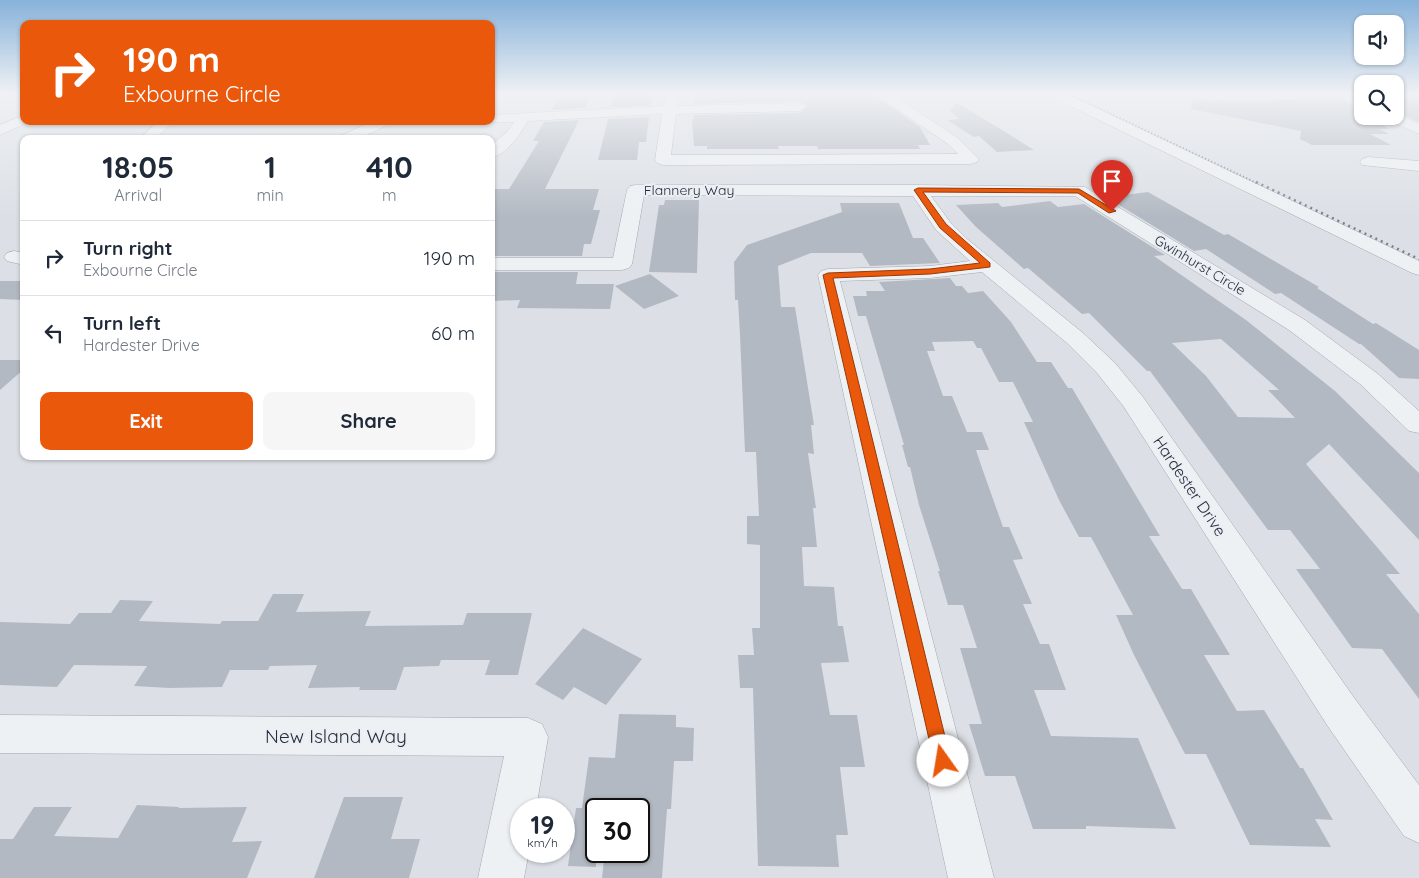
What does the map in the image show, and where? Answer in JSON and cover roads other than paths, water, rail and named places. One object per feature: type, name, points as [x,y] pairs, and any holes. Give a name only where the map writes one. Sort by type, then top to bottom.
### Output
[{"type":"street","points":[[495,150],[513,135]]},
{"type":"street","points":[[666,135],[663,160],[971,159],[953,140],[945,135]]},
{"type":"street","points":[[1142,135],[1419,269]]},
{"type":"street","points":[[1368,162],[1419,166]]},
{"type":"street","name":"Flannery Way","points":[[495,264],[622,264],[636,190],[918,190]]},
{"type":"street","name":"Hardester Drive","points":[[918,190],[943,226],[1075,338],[1106,368],[1134,402],[1341,712],[1419,821]]},
{"type":"street","name":"Gwinhurst Circle","points":[[918,190],[1079,191],[1297,325],[1334,351],[1419,425]]},
{"type":"street","points":[[970,878],[828,275],[930,272],[987,265]]},
{"type":"street","name":"New Island Way","points":[[0,734],[528,737],[501,878]]},
{"type":"railway","points":[[1155,135],[1259,184]]},
{"type":"railway","points":[[1256,182],[1419,259]]}]
